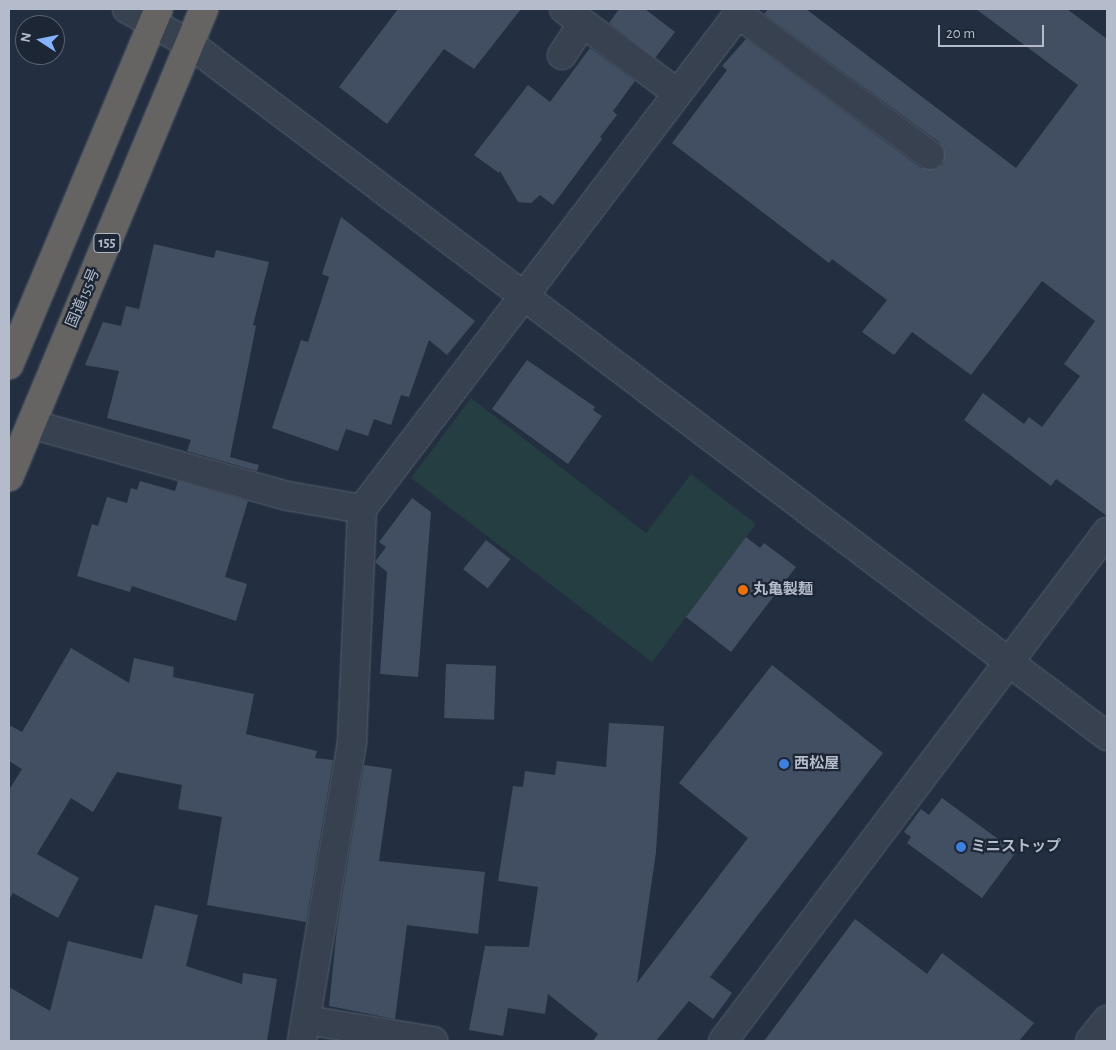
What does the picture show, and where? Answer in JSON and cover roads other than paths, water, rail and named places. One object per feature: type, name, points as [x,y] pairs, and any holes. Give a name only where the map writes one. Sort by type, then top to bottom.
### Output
[{"type":"highway","name":"国道155号","points":[[9,477],[204,9]]},
{"type":"highway","points":[[9,365],[156,16]]},
{"type":"street","points":[[127,9],[156,16],[190,44],[522,296],[1107,736]]},
{"type":"street","points":[[433,1041],[304,1031],[352,741],[362,509],[740,11],[930,155]]},
{"type":"street","points":[[562,56],[574,16],[677,93]]},
{"type":"street","points":[[31,424],[288,496],[362,509]]},
{"type":"street","points":[[723,1041],[1107,532]]},
{"type":"street","points":[[1090,1041],[1107,1020]]},
{"type":"place","name":"丸亀製麺","points":[[743,590]]},
{"type":"place","name":"西松屋","points":[[784,764]]},
{"type":"place","name":"ミニストップ","points":[[961,847]]}]
